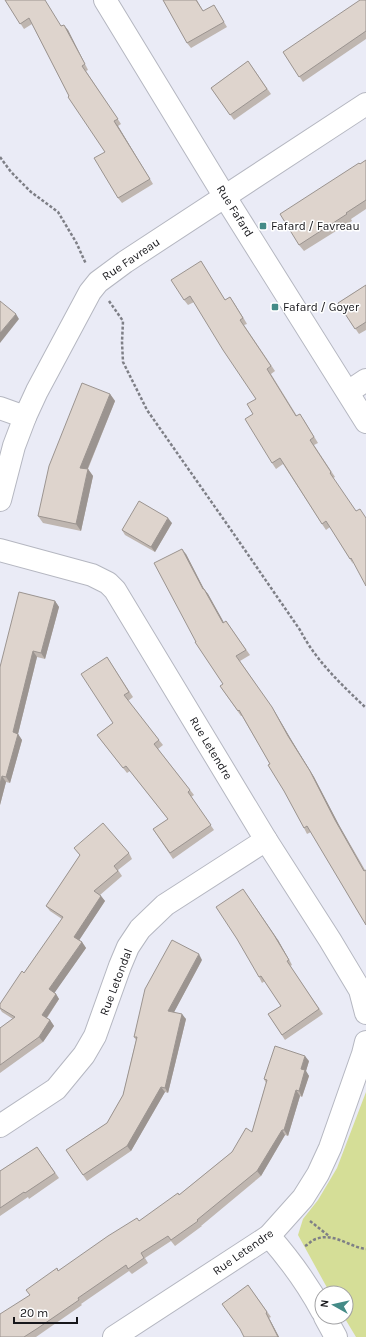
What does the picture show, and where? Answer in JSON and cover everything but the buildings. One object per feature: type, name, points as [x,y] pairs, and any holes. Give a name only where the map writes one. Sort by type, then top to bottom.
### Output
[{"type":"street","name":"Rue Fafard","points":[[105,0],[225,197],[366,422]]},
{"type":"street","name":"Rue Favreau","points":[[0,500],[14,446],[25,417],[37,391],[82,306],[98,282],[125,262],[366,104]]},
{"type":"street","points":[[348,392],[366,380]]},
{"type":"street","points":[[0,408],[25,417]]},
{"type":"street","name":"Rue Letendre","points":[[0,550],[92,575],[108,583],[115,590],[266,840],[360,990],[366,1013]]},
{"type":"street","name":"Rue Letondal","points":[[0,1126],[56,1089],[84,1055],[95,1036],[128,947],[140,929],[165,905],[266,840]]},
{"type":"street","name":"Rue Letendre","points":[[114,1337],[270,1236],[303,1198],[318,1174],[330,1148],[366,1042]]},
{"type":"street","points":[[270,1236],[289,1258],[314,1296]]},
{"type":"street","points":[[329,1325],[336,1337]]},
{"type":"path","points":[[0,157],[11,172],[31,192],[58,212],[76,242],[87,265]]},
{"type":"path","points":[[108,301],[123,321],[123,362],[146,410],[234,533],[300,630],[307,644],[325,667],[366,708]]},
{"type":"path","points":[[289,1258],[316,1239],[329,1236],[358,1248],[366,1248]]},
{"type":"green space","points":[[366,1092],[366,1337],[356,1337],[349,1325],[354,1325],[354,1285],[326,1285],[298,1235],[303,1219],[318,1200],[337,1168]]},
{"type":"place","name":"Fafard / Favreau","points":[[263,226]]},
{"type":"place","name":"Fafard / Goyer","points":[[275,307]]}]
